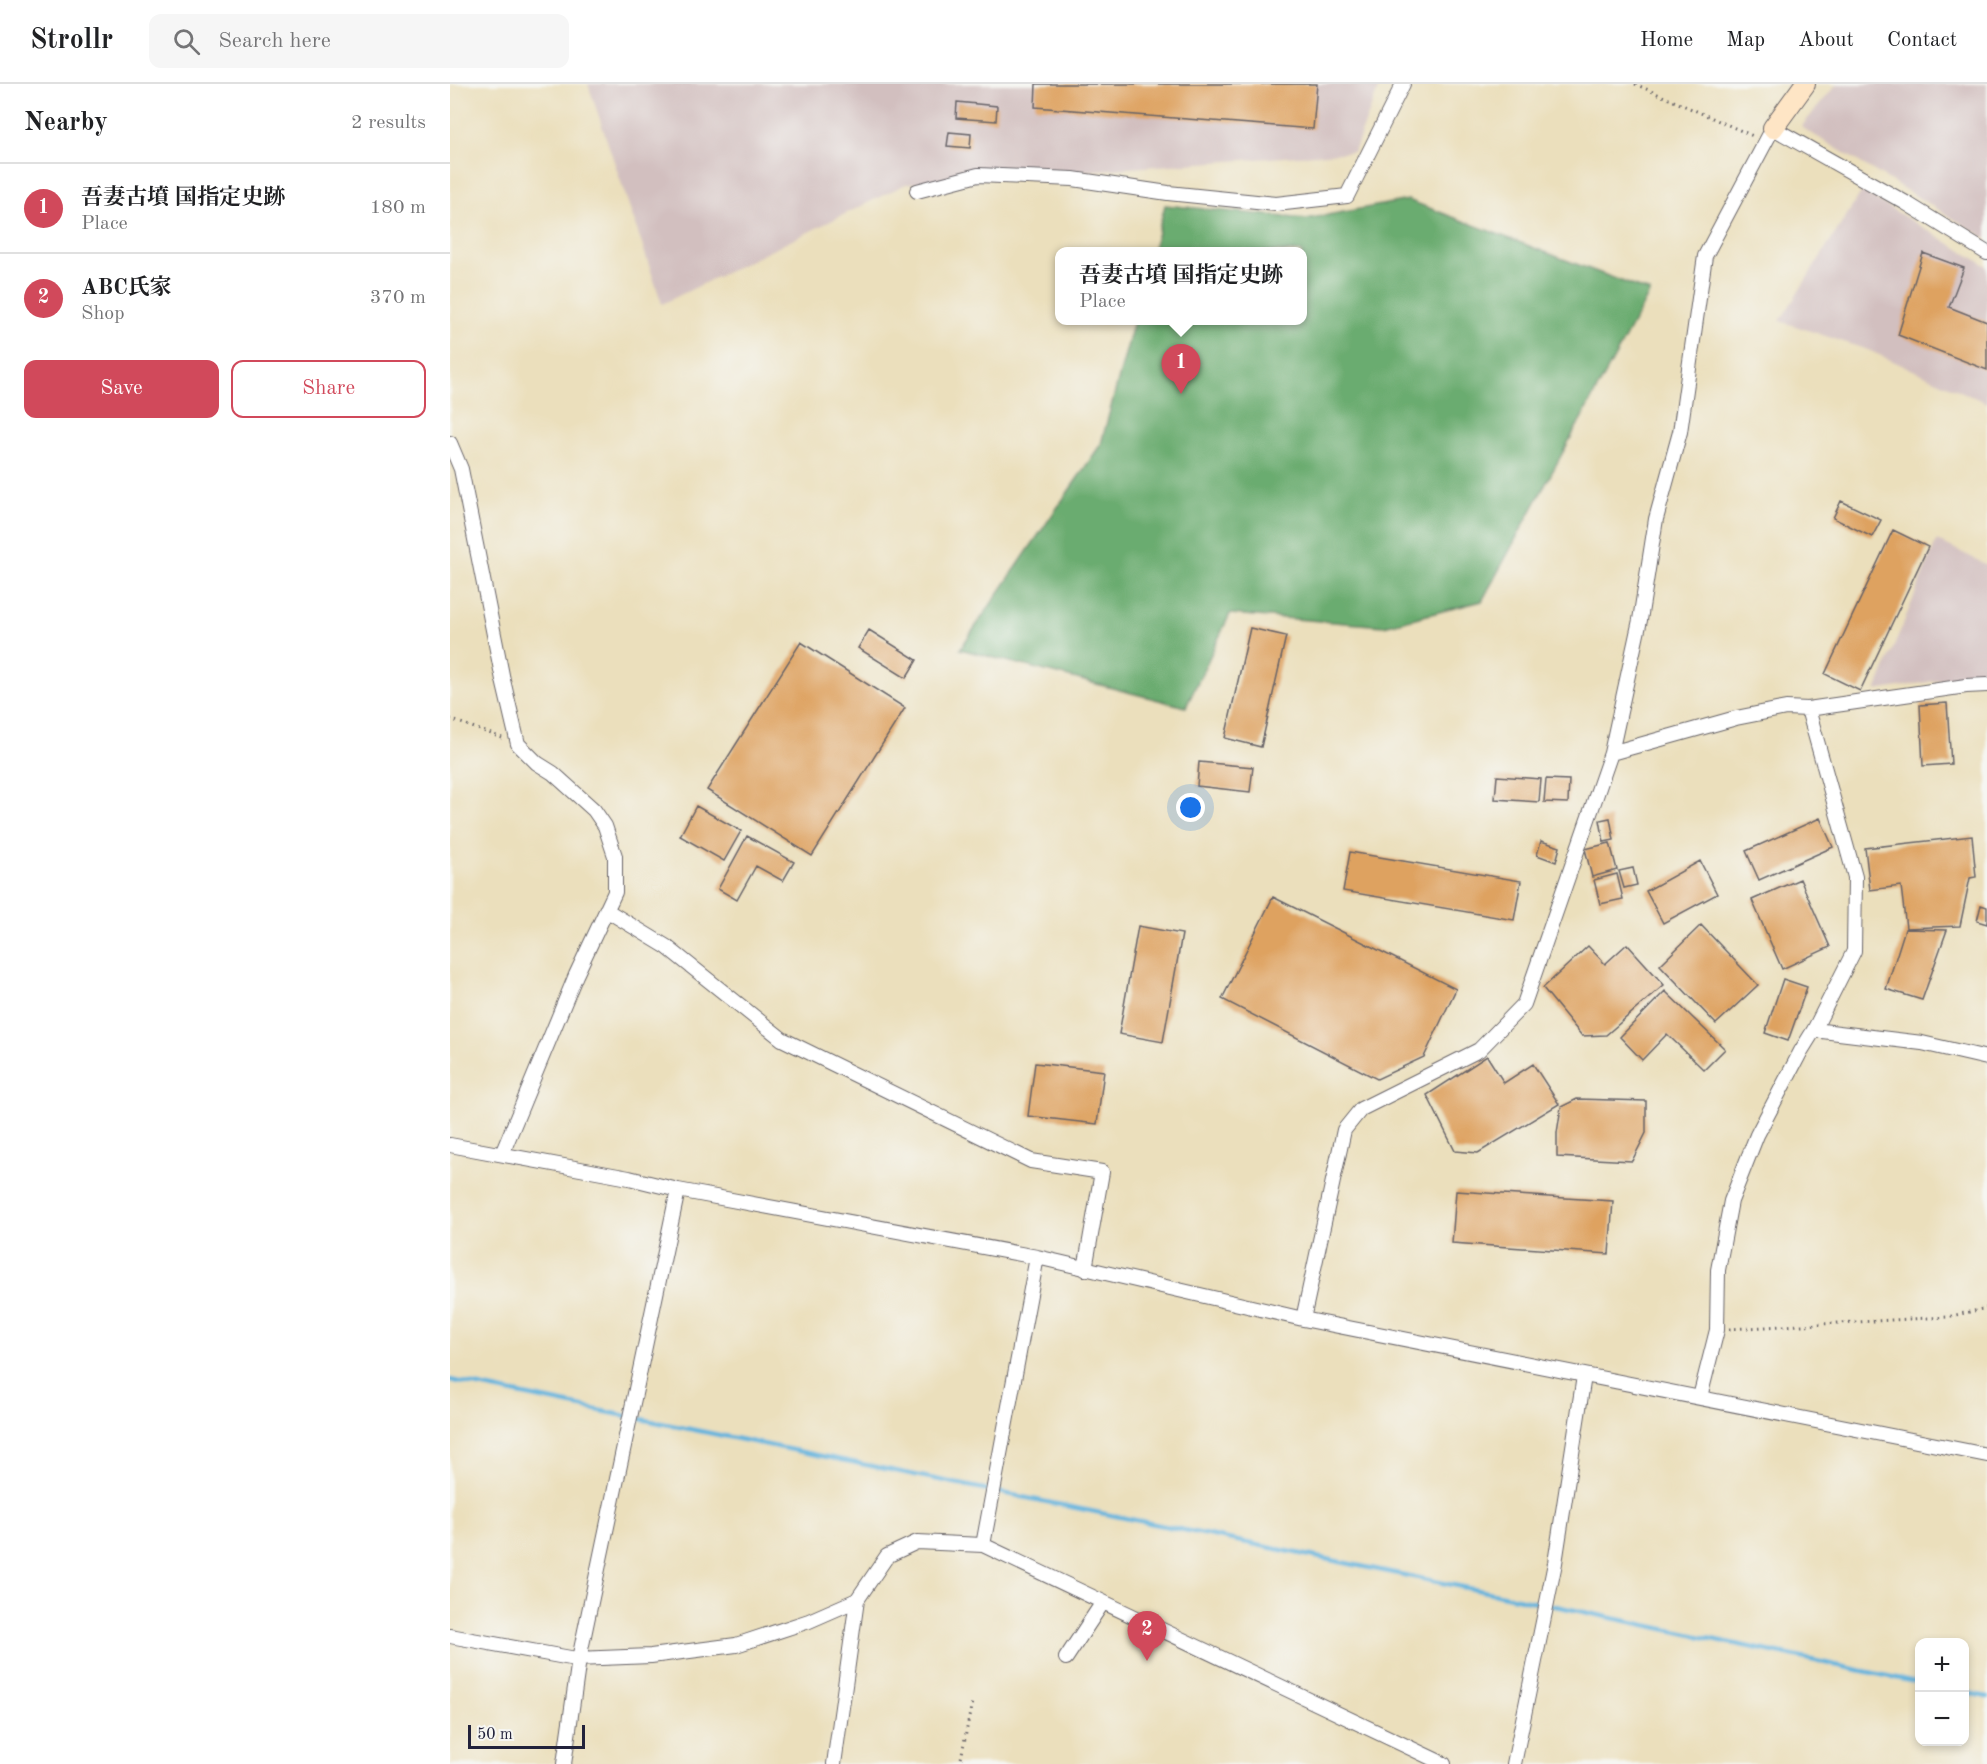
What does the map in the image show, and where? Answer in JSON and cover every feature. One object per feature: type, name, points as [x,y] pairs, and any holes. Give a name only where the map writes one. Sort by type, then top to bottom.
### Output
[{"type":"street","points":[[917,191],[978,175],[1073,178],[1168,193],[1276,204],[1347,196],[1403,84]]},
{"type":"street","points":[[1303,1319],[1344,1130],[1361,1109],[1479,1050],[1524,1004],[1611,753],[1640,620],[1656,519],[1680,432],[1705,256],[1770,135],[1805,84]]},
{"type":"street","points":[[1770,135],[1906,203],[1987,254]]},
{"type":"street","points":[[450,442],[461,469],[518,744],[537,763],[553,773],[594,810],[605,826],[615,856],[615,892],[576,975],[502,1154]]},
{"type":"street","points":[[1611,753],[1736,718],[1786,708],[1808,709],[1987,685]]},
{"type":"street","points":[[1700,1397],[1717,1330],[1718,1270],[1731,1201],[1757,1135],[1854,951],[1855,877],[1808,709]]},
{"type":"street","points":[[606,910],[668,947],[782,1040],[1031,1161],[1102,1172],[1085,1269]]},
{"type":"street","points":[[1814,1030],[1922,1043],[1987,1058]]},
{"type":"street","points":[[450,1145],[1037,1257],[1303,1319],[1987,1455]]},
{"type":"street","points":[[564,1764],[579,1659],[678,1190]]},
{"type":"street","points":[[983,1545],[1037,1257]]},
{"type":"street","points":[[1515,1764],[1555,1563],[1584,1376]]},
{"type":"street","points":[[834,1764],[857,1600],[887,1556],[917,1542],[983,1545],[1444,1764]]},
{"type":"street","points":[[450,1636],[579,1659],[651,1656],[736,1645],[809,1621],[857,1600]]},
{"type":"street","points":[[1066,1658],[1103,1602]]},
{"type":"path","points":[[1635,84],[1770,135]]},
{"type":"path","points":[[450,718],[518,744]]},
{"type":"path","points":[[1717,1330],[1947,1317],[1987,1308]]},
{"type":"path","points":[[960,1764],[972,1702]]},
{"type":"shaded area","points":[[588,84],[1380,84],[1354,152],[906,184],[662,304]]},
{"type":"shaded area","points":[[1837,84],[1987,84],[1987,239],[1801,127]]},
{"type":"shaded area","points":[[1862,191],[1987,266],[1987,403],[1868,350],[1780,321]]},
{"type":"shaded area","points":[[1937,540],[1987,565],[1987,672],[1876,691]]},
{"type":"green space","points":[[1408,200],[1650,292],[1482,601],[1384,626],[1230,614],[1186,707],[960,649],[1101,444],[1133,325],[1307,325],[1307,247],[1154,247],[1165,205],[1306,219]]},
{"type":"building","points":[[1036,84],[1317,84],[1313,129],[1035,107]]},
{"type":"building","points":[[957,102],[997,106],[996,121],[956,118]]},
{"type":"building","points":[[949,132],[971,134],[970,148],[947,146]]},
{"type":"building","points":[[1923,253],[1964,268],[1949,307],[1987,322],[1987,370],[1898,335]]},
{"type":"building","points":[[1841,501],[1881,520],[1872,537],[1833,518]]},
{"type":"building","points":[[1893,530],[1928,547],[1860,691],[1825,674]]},
{"type":"building","points":[[1250,628],[1286,636],[1261,747],[1225,738]]},
{"type":"building","points":[[869,630],[917,660],[906,678],[858,648]]},
{"type":"building","points":[[801,642],[905,708],[812,856],[707,790]]},
{"type":"building","points":[[1947,703],[1951,764],[1923,766],[1920,705]]},
{"type":"building","points":[[1199,762],[1253,767],[1250,792],[1197,786]]},
{"type":"building","points":[[1497,776],[1541,779],[1539,802],[1495,799]]},
{"type":"building","points":[[1546,779],[1569,780],[1568,803],[1544,802]]},
{"type":"building","points":[[696,806],[741,831],[724,861],[680,836]]},
{"type":"building","points":[[1610,818],[1614,840],[1604,842],[1600,820]]},
{"type":"building","points":[[1820,818],[1833,847],[1759,880],[1746,851]]},
{"type":"building","points":[[747,836],[794,862],[783,881],[756,866],[737,900],[718,889]]},
{"type":"building","points":[[1972,836],[1976,877],[1970,878],[1960,926],[1906,928],[1901,886],[1870,890],[1865,848]]},
{"type":"building","points":[[1541,841],[1560,847],[1556,862],[1537,855]]},
{"type":"building","points":[[1610,843],[1617,870],[1592,877],[1585,849]]},
{"type":"building","points":[[1350,852],[1521,881],[1514,920],[1343,891]]},
{"type":"building","points":[[1700,861],[1717,894],[1663,923],[1646,891]]},
{"type":"building","points":[[1633,868],[1637,885],[1624,888],[1619,871]]},
{"type":"building","points":[[1617,874],[1623,899],[1600,904],[1594,880]]},
{"type":"building","points":[[1800,879],[1830,947],[1782,969],[1752,900]]},
{"type":"building","points":[[1273,897],[1456,989],[1424,1057],[1377,1079],[1222,999]]},
{"type":"building","points":[[1981,905],[1987,907],[1987,924],[1977,921]]},
{"type":"building","points":[[1701,925],[1758,985],[1716,1024],[1660,965]]},
{"type":"building","points":[[1138,926],[1182,934],[1163,1042],[1119,1034]]},
{"type":"building","points":[[1905,929],[1947,930],[1922,1000],[1886,989]]},
{"type":"building","points":[[1627,944],[1664,985],[1606,1035],[1582,1036],[1543,988],[1588,946],[1605,964]]},
{"type":"building","points":[[1783,979],[1807,987],[1788,1041],[1765,1033]]},
{"type":"building","points":[[1665,991],[1725,1049],[1704,1070],[1667,1034],[1642,1060],[1620,1037]]},
{"type":"building","points":[[1487,1056],[1504,1083],[1533,1064],[1559,1104],[1478,1153],[1455,1151],[1427,1095]]},
{"type":"building","points":[[1035,1063],[1104,1071],[1097,1124],[1028,1116]]},
{"type":"building","points":[[1577,1099],[1646,1101],[1646,1133],[1632,1161],[1557,1157],[1557,1133],[1561,1107]]},
{"type":"building","points":[[1456,1191],[1613,1201],[1609,1254],[1452,1243]]},
{"type":"waterway","points":[[450,1380],[1546,1604],[1915,1682]]},
{"type":"waterway","points":[[1969,1693],[1987,1697]]},
{"type":"place","name":"吾妻古墳 国指定史跡","points":[[1181,394]]},
{"type":"place","name":"ABC氏家","points":[[1147,1661]]}]
